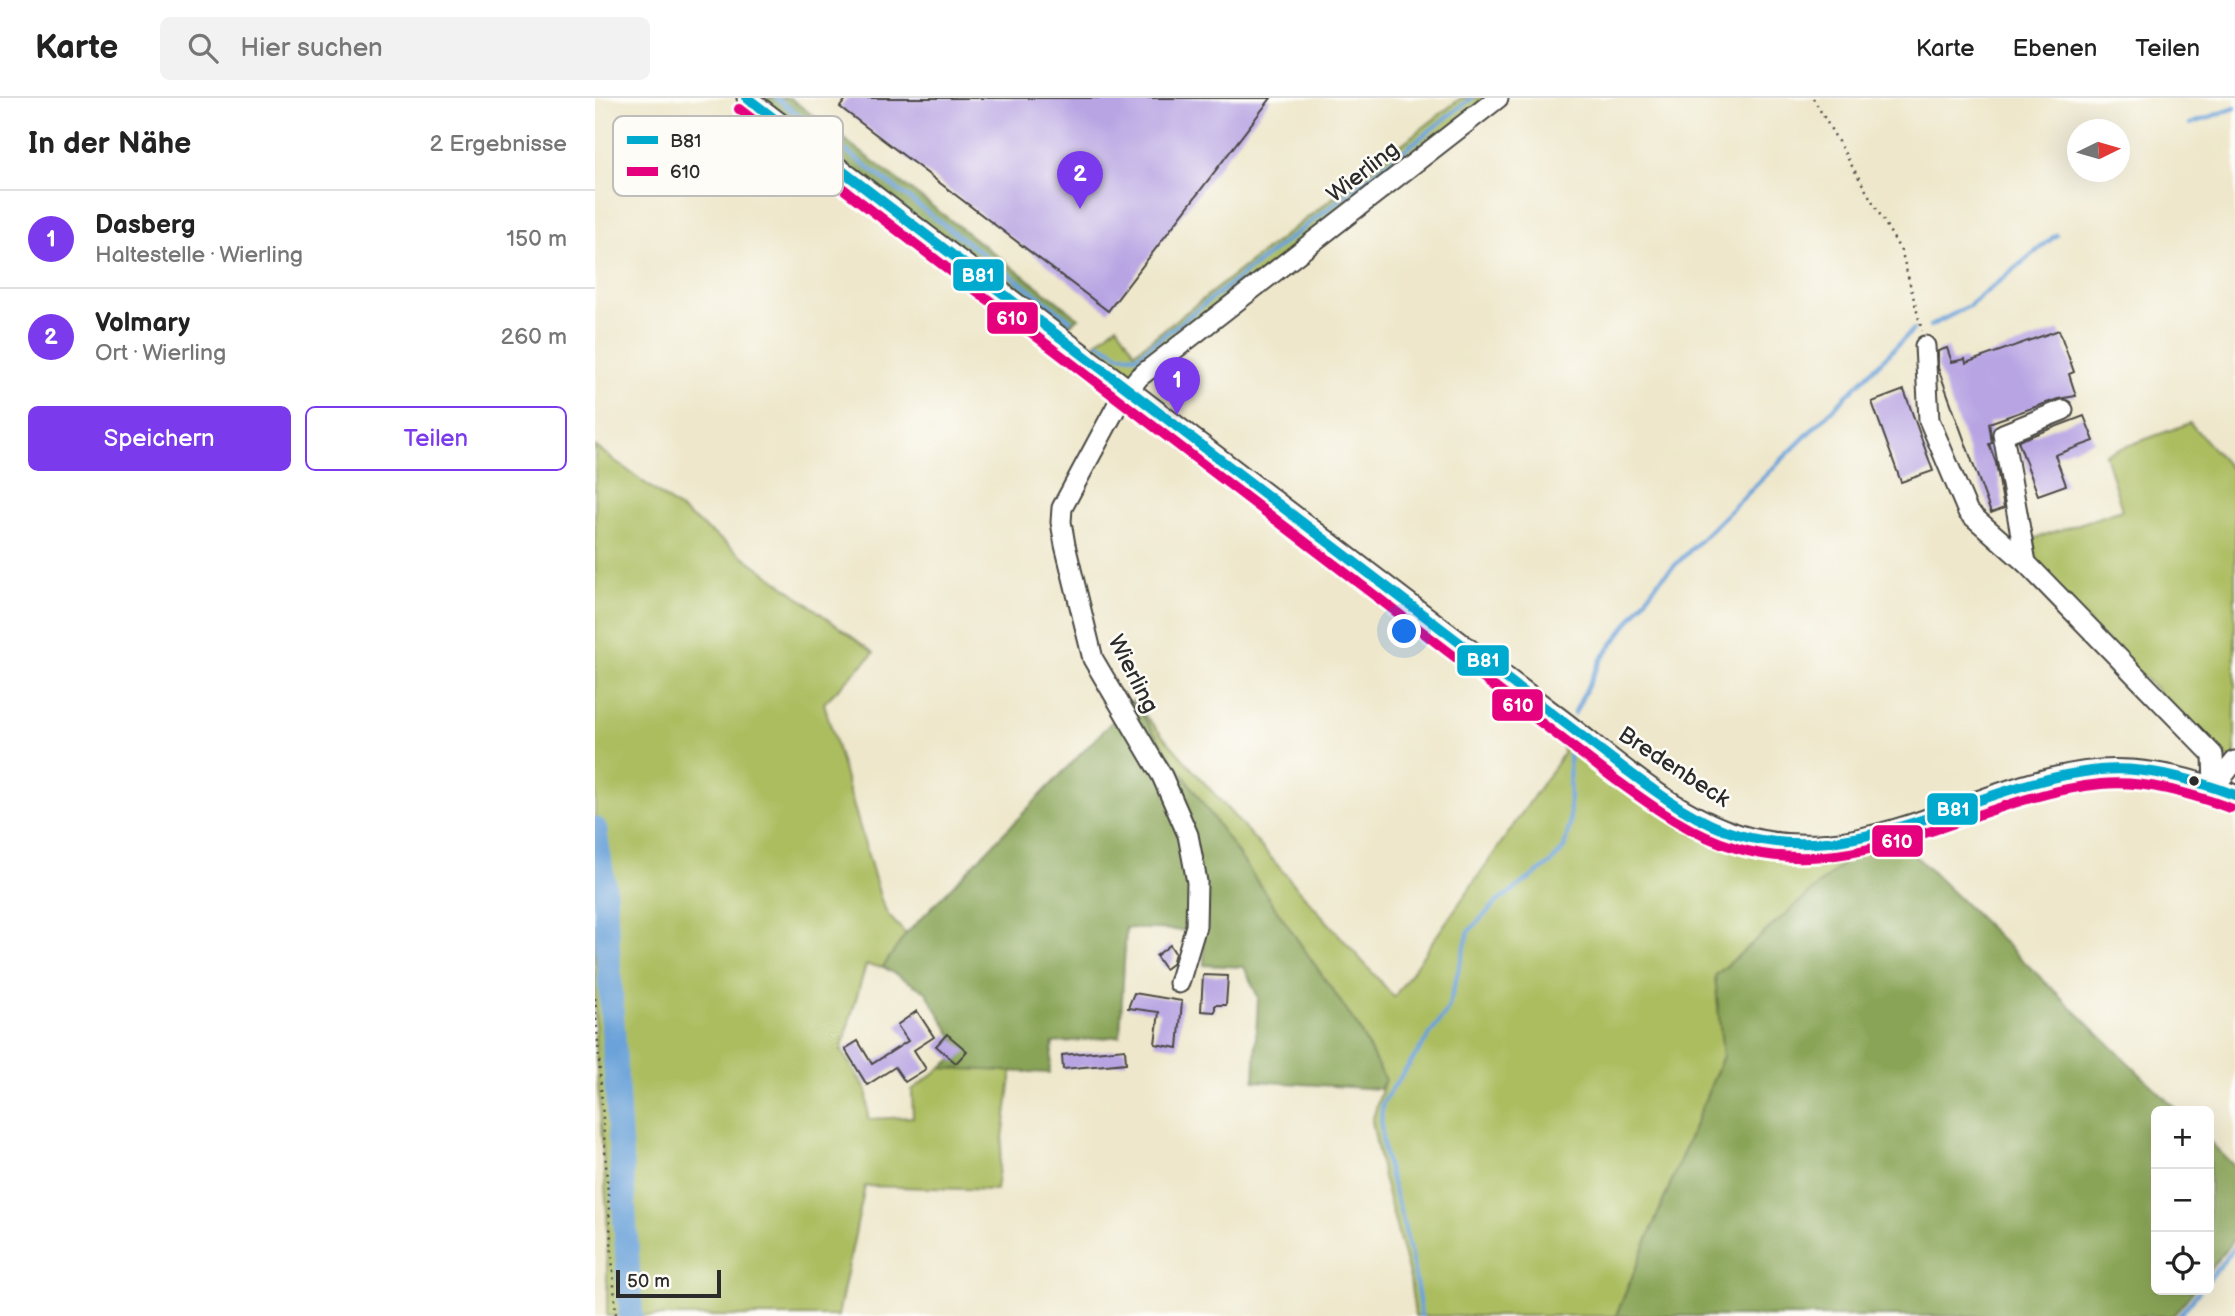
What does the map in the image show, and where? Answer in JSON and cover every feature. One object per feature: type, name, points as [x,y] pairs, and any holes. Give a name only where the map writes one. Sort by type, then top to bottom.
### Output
[{"type":"street","points":[[747,98],[770,116]]},
{"type":"street","name":"Wierling","points":[[1179,983],[1195,926],[1197,882],[1188,835],[1162,776],[1094,659],[1061,523],[1068,495],[1128,390],[1150,368],[1498,98]]},
{"type":"street","points":[[843,172],[1128,390]]},
{"type":"street","points":[[1925,346],[1929,420],[1968,512],[2026,563],[2213,755],[2214,787]]},
{"type":"street","name":"Bredenbeck","points":[[1128,390],[1562,720],[1698,817],[1739,835],[1778,844],[1816,846],[1860,840],[1901,830],[2023,787],[2099,770],[2137,769],[2214,787],[2235,795]]},
{"type":"street","points":[[2026,563],[2003,434],[2063,410]]},
{"type":"street","points":[[2214,787],[2235,761]]},
{"type":"path","points":[[1813,98],[1902,253],[1925,346]]},
{"type":"path","points":[[595,998],[616,1316]]},
{"type":"green space","points":[[759,98],[790,98],[814,116],[782,116]]},
{"type":"green space","points":[[1461,98],[1495,98],[1137,374],[1123,376],[1095,354],[1096,343],[1117,325],[1135,352]]},
{"type":"green space","points":[[843,138],[1079,318],[1061,330],[843,163]]},
{"type":"green space","points":[[2190,423],[2230,468],[2235,464],[2235,756],[2229,759],[2120,655],[2036,568],[2030,549],[2032,539],[2122,510],[2105,454]]},
{"type":"green space","points":[[595,446],[874,653],[824,703],[881,900],[888,915],[906,934],[883,967],[866,965],[841,1050],[867,1091],[868,1119],[913,1117],[912,1090],[941,1068],[1012,1071],[996,1190],[865,1186],[838,1316],[607,1316],[607,1213],[595,1042]]},
{"type":"green space","points":[[1132,701],[1394,997],[1563,754],[1561,728],[1627,777],[1777,850],[1815,854],[1861,848],[1715,976],[1723,1056],[1616,1316],[1415,1316],[1410,1279],[1383,1177],[1372,1121],[1385,1079],[1358,1027]]},
{"type":"green space","points":[[1132,701],[1358,1027],[1385,1080],[1380,1089],[1254,1081],[1258,997],[1244,967],[1204,965],[1204,931],[1126,928],[1120,1036],[1053,1043],[1049,1073],[941,1068],[962,1052],[926,992],[883,967],[906,934]]},
{"type":"green space","points":[[1897,838],[2173,1106],[2151,1106],[2151,1295],[2190,1295],[2173,1316],[1616,1316],[1723,1056],[1715,976],[1861,848]]},
{"type":"green space","points":[[2214,1146],[2235,1167],[2235,1238],[2214,1265]]},
{"type":"building","points":[[847,98],[1271,98],[1108,311],[840,107]]},
{"type":"building","points":[[2059,330],[2074,372],[2069,374],[2076,396],[2058,399],[1989,423],[1992,443],[1989,444],[1996,463],[2004,508],[1991,513],[1938,368],[1938,351],[1947,348],[1952,362],[1965,359],[1966,363]]},
{"type":"building","points":[[1904,390],[1933,471],[1901,482],[1872,402]]},
{"type":"building","points":[[2084,416],[2094,441],[2055,455],[2066,485],[2038,495],[2018,441]]},
{"type":"building","points":[[1170,945],[1175,953],[1172,964],[1165,969],[1156,956]]},
{"type":"building","points":[[1203,975],[1228,976],[1226,1005],[1215,1005],[1215,1012],[1201,1011]]},
{"type":"building","points":[[1134,993],[1182,1001],[1178,1048],[1155,1044],[1159,1012],[1128,1008]]},
{"type":"building","points":[[917,1011],[934,1037],[914,1050],[926,1069],[905,1082],[895,1067],[867,1085],[845,1049],[858,1041],[872,1064],[908,1041],[897,1025]]},
{"type":"building","points":[[947,1034],[967,1051],[956,1063],[936,1046]]},
{"type":"building","points":[[1125,1049],[1126,1063],[1063,1069],[1062,1055]]},
{"type":"waterway","points":[[776,98],[800,116]]},
{"type":"waterway","points":[[1099,343],[1120,355],[1137,356],[1472,98]]},
{"type":"waterway","points":[[2190,124],[2235,108]]},
{"type":"waterway","points":[[843,149],[1070,320]]},
{"type":"waterway","points":[[1930,326],[1969,306],[2056,235]]},
{"type":"waterway","points":[[1574,714],[1600,661],[1658,582],[1913,330]]},
{"type":"waterway","points":[[1421,1316],[1410,1252],[1383,1145],[1383,1102],[1448,1009],[1469,931],[1497,902],[1551,863],[1564,848],[1570,824],[1569,739]]},
{"type":"waterway","points":[[595,829],[604,886],[631,1316]]},
{"type":"waterway","points":[[2214,1273],[2235,1247]]},
{"type":"waterway","points":[[2179,1316],[2196,1295]]},
{"type":"transit line","name":"B81","points":[[747,98],[771,116]]},
{"type":"transit line","name":"610","points":[[739,109],[748,116]]},
{"type":"transit line","name":"B81","points":[[843,171],[1625,769],[1665,798],[1723,830],[1786,843],[1832,842],[1877,833],[2054,777],[2100,770],[2134,770],[2169,775],[2235,795]]},
{"type":"transit line","name":"610","points":[[843,189],[1616,780],[1658,810],[1703,836],[1736,848],[1784,857],[1830,856],[1875,848],[2009,804],[2055,792],[2117,783],[2167,789],[2230,808]]},
{"type":"place","name":"Volmary","points":[[1080,209]]},
{"type":"place","name":"Dasberg","points":[[1177,415]]}]
